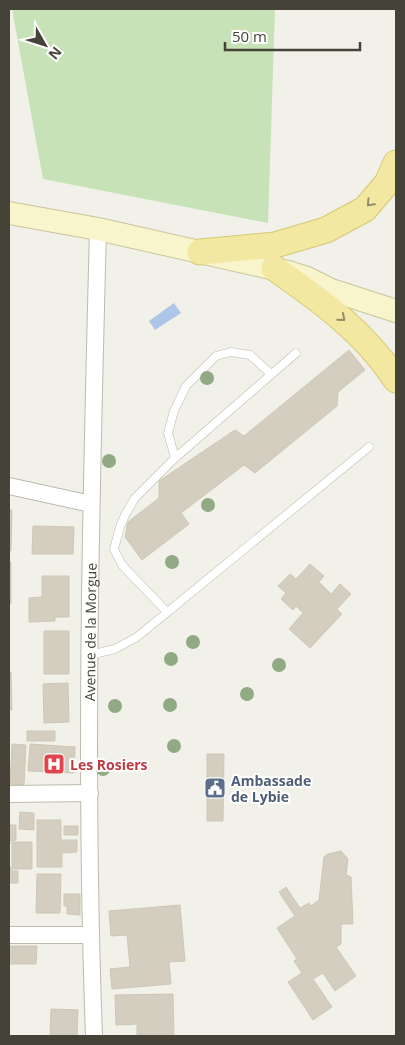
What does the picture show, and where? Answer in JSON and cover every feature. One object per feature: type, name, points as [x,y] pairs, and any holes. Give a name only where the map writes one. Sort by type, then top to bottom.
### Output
[{"type":"main road","points":[[200,252],[275,245],[326,230],[366,209],[387,183],[396,163]]},
{"type":"main road","points":[[9,212],[98,229],[274,268],[307,278],[331,290],[396,311]]},
{"type":"main road","points":[[274,268],[325,304],[349,324],[384,361],[396,380]]},
{"type":"main road","points":[[307,278],[332,280],[396,297]]},
{"type":"street","name":"Avenue de la Morgue","points":[[94,1036],[90,935],[90,655],[91,504],[98,229]]},
{"type":"street","points":[[9,486],[91,504]]},
{"type":"street","points":[[9,794],[90,793]]},
{"type":"street","points":[[9,935],[90,935]]},
{"type":"lane","points":[[174,458],[168,433],[174,411],[186,386],[216,356],[231,352],[250,355],[271,374]]},
{"type":"lane","points":[[167,612],[122,565],[114,549],[122,521],[135,498],[174,458],[296,353]]},
{"type":"lane","points":[[90,655],[115,649],[137,637],[368,447]]},
{"type":"green space","points":[[12,9],[275,9],[268,223],[43,179]]},
{"type":"water","points":[[174,303],[181,313],[155,330],[149,321]]},
{"type":"building","points":[[349,350],[365,370],[338,392],[337,406],[255,473],[244,465],[181,513],[189,524],[142,560],[125,537],[128,522],[159,498],[159,481],[235,430],[244,436]]},
{"type":"building","points":[[9,510],[12,510],[11,551],[9,551]]},
{"type":"building","points":[[33,526],[74,527],[73,554],[32,554]]},
{"type":"building","points":[[9,562],[11,562],[11,604],[9,604]]},
{"type":"building","points":[[310,564],[324,576],[319,582],[331,594],[340,584],[351,594],[337,609],[342,614],[310,648],[289,629],[303,613],[296,606],[293,610],[281,599],[286,593],[278,586],[290,574],[296,579]]},
{"type":"building","points":[[42,576],[69,576],[69,617],[55,617],[55,621],[29,622],[29,598],[42,597]]},
{"type":"building","points":[[44,631],[69,631],[69,674],[44,674]]},
{"type":"building","points":[[9,672],[11,672],[12,710],[9,710]]},
{"type":"building","points":[[68,683],[69,722],[44,723],[43,684]]},
{"type":"building","points":[[27,731],[55,731],[55,741],[27,741]]},
{"type":"building","points":[[12,744],[26,745],[24,785],[10,784]]},
{"type":"building","points":[[30,744],[75,747],[74,773],[28,771]]},
{"type":"building","name":"Ambassade de Lybie","points":[[207,754],[224,754],[223,821],[207,821]]},
{"type":"building","points":[[20,812],[34,813],[34,830],[19,829]]},
{"type":"building","points":[[37,820],[61,820],[61,840],[77,840],[77,852],[62,853],[62,867],[37,867]]},
{"type":"building","points":[[9,825],[16,825],[16,840],[10,841],[9,849]]},
{"type":"building","points":[[64,826],[78,826],[78,835],[64,835]]},
{"type":"building","points":[[12,842],[32,842],[32,869],[12,869]]},
{"type":"building","points":[[341,851],[348,859],[346,875],[351,877],[353,924],[341,924],[341,944],[336,947],[356,976],[335,991],[323,973],[313,979],[332,1007],[313,1020],[288,982],[302,973],[294,961],[297,959],[277,928],[295,916],[279,892],[286,887],[300,908],[309,903],[311,906],[319,900],[324,857]]},
{"type":"building","points":[[9,867],[11,867],[11,871],[18,871],[18,883],[9,883]]},
{"type":"building","points":[[37,874],[61,874],[60,913],[36,913]]},
{"type":"building","points":[[64,894],[80,894],[80,915],[67,914],[67,906],[64,906]]},
{"type":"building","points":[[180,905],[185,961],[169,962],[171,984],[112,989],[110,969],[130,967],[127,935],[111,936],[109,911]]},
{"type":"building","points":[[9,946],[37,946],[36,964],[9,964]]},
{"type":"building","points":[[173,994],[174,1036],[137,1036],[137,1024],[116,1025],[115,995]]},
{"type":"building","points":[[51,1009],[78,1010],[77,1036],[50,1036]]},
{"type":"place","name":"Les Rosiers","points":[[54,764]]},
{"type":"place","name":"Ambassade de Lybie","points":[[215,788]]}]
